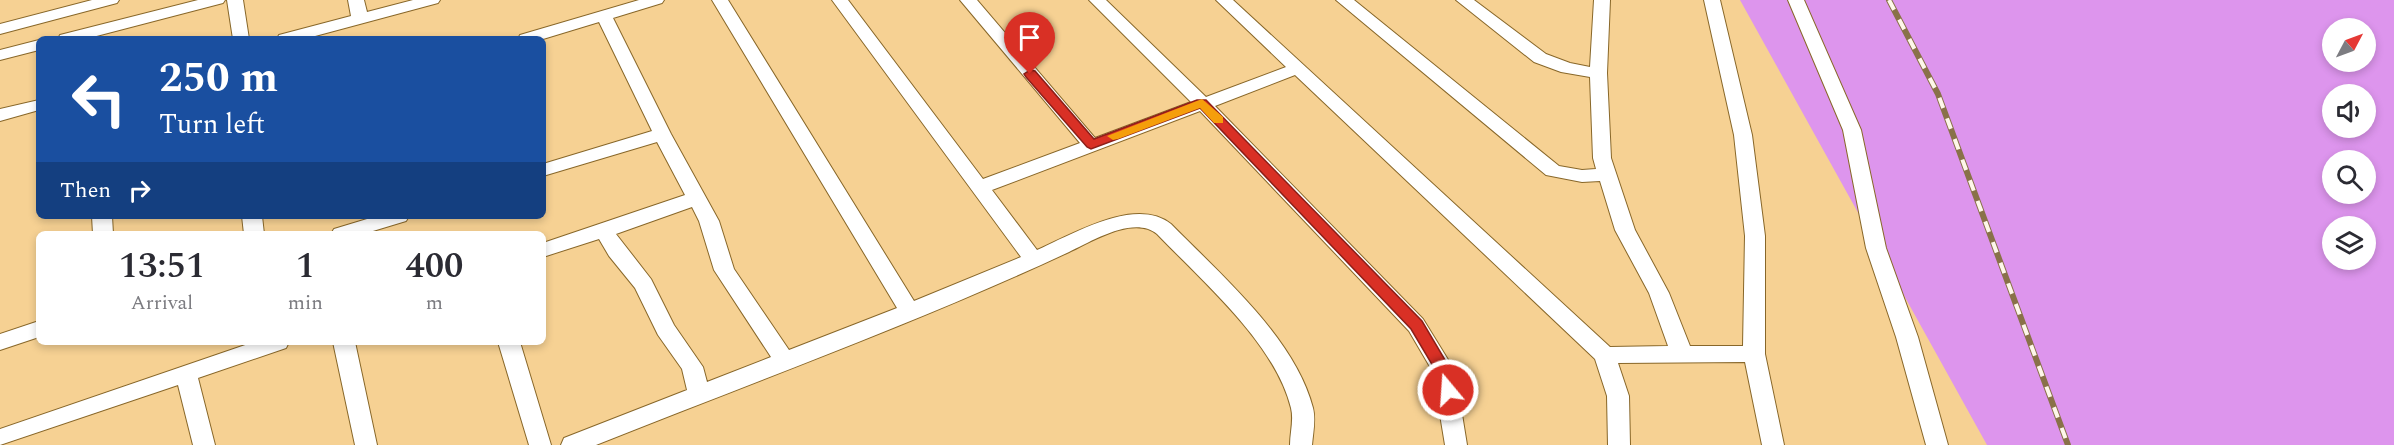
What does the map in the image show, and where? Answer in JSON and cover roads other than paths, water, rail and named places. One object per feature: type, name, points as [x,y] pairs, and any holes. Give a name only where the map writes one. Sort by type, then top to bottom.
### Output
[{"type":"street","points":[[78,36],[217,0]]},
{"type":"street","points":[[235,0],[241,36]]},
{"type":"street","points":[[356,0],[360,20]]},
{"type":"street","points":[[297,36],[432,0]]},
{"type":"street","points":[[536,36],[653,0]]},
{"type":"street","points":[[720,0],[910,311]]},
{"type":"street","points":[[840,0],[1034,260]]},
{"type":"street","points":[[968,0],[1091,144]]},
{"type":"street","points":[[1097,0],[1202,103],[1416,325],[1444,370],[1456,445]]},
{"type":"street","points":[[1224,0],[1605,355],[1618,396],[1619,445]]},
{"type":"street","points":[[1344,0],[1553,171],[1582,176],[1606,174]]},
{"type":"street","points":[[1464,0],[1540,58],[1567,68],[1598,73]]},
{"type":"street","points":[[1602,0],[1598,114],[1602,158],[1625,230],[1659,293],[1682,354]]},
{"type":"street","points":[[1713,0],[1743,135],[1755,236],[1754,354],[1773,445]]},
{"type":"street","points":[[1796,0],[1852,130],[1876,248],[1907,337],[1937,445]]},
{"type":"street","points":[[0,29],[106,1]]},
{"type":"street","points":[[604,16],[662,134],[710,221],[724,270],[783,359]]},
{"type":"street","points":[[0,55],[36,46]]},
{"type":"street","points":[[980,188],[1091,144],[1296,69]]},
{"type":"street","points":[[0,115],[36,106]]},
{"type":"street","points":[[546,169],[662,134]]},
{"type":"street","points":[[546,249],[696,198]]},
{"type":"street","points":[[350,231],[388,219]]},
{"type":"street","points":[[572,445],[699,396],[783,359],[910,311],[1034,260],[1103,228],[1140,220],[1154,221],[1211,279],[1262,338],[1285,369],[1297,391],[1303,410],[1301,445]]},
{"type":"street","points":[[603,231],[644,284],[665,329],[692,367],[699,396]]},
{"type":"street","points":[[0,342],[36,330]]},
{"type":"street","points":[[0,438],[269,345]]},
{"type":"street","points":[[345,345],[366,445]]},
{"type":"street","points":[[510,345],[540,445]]},
{"type":"street","points":[[1605,355],[1754,354]]},
{"type":"street","points":[[186,374],[204,445]]},
{"type":"railway","points":[[1889,0],[1938,94],[2068,445]]}]
